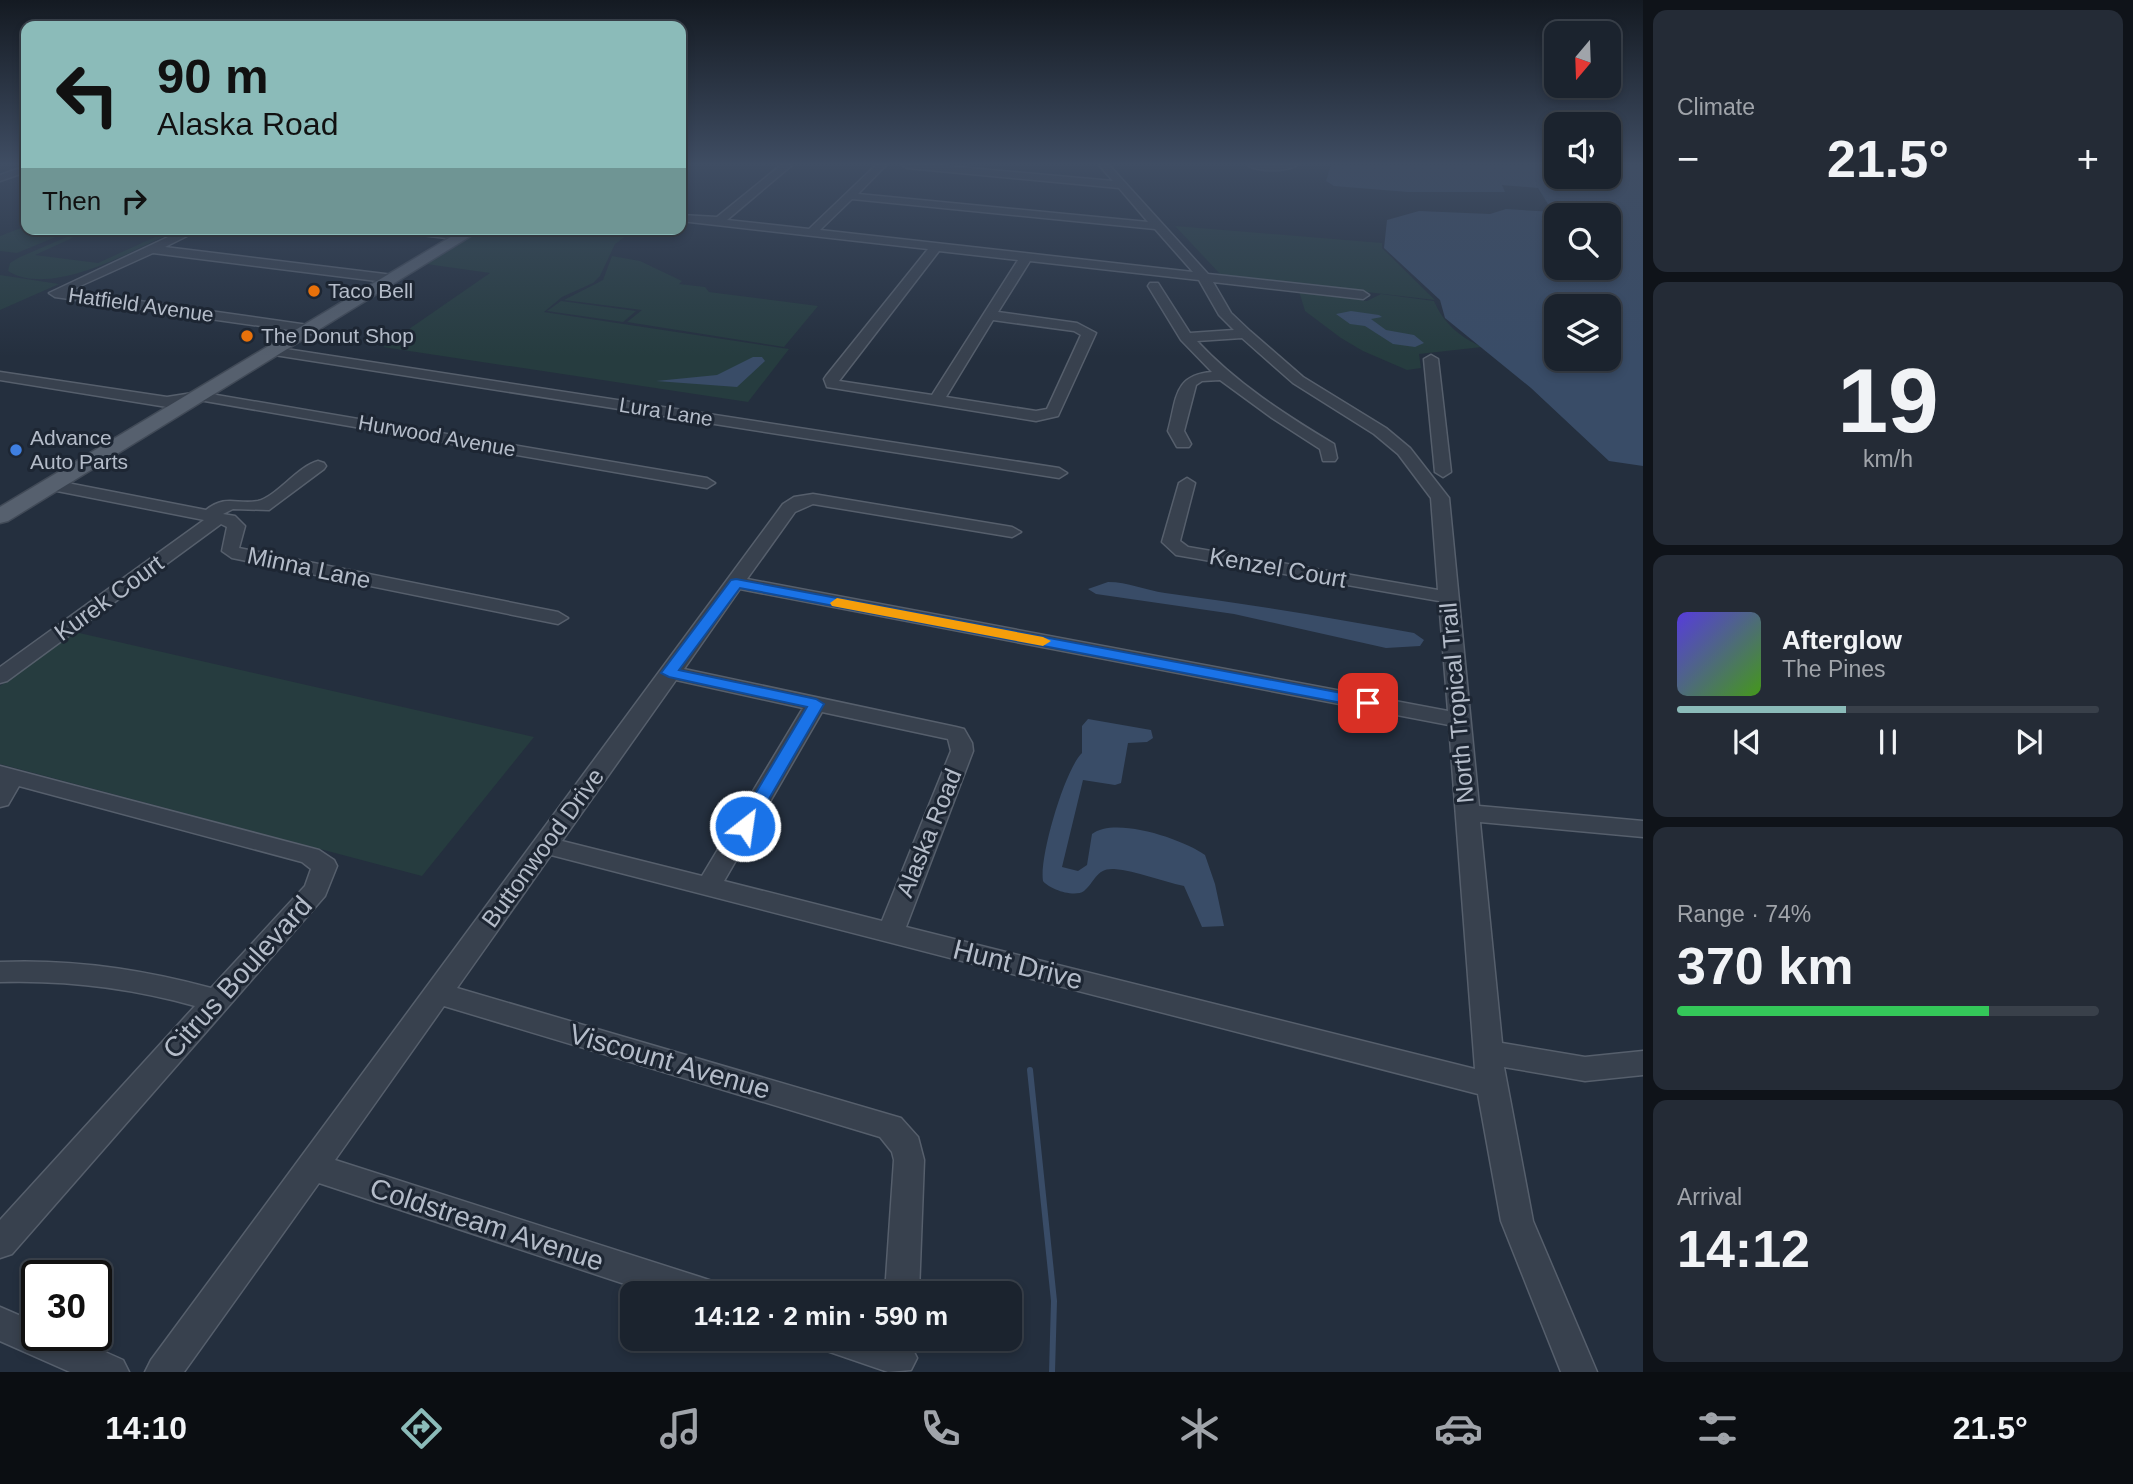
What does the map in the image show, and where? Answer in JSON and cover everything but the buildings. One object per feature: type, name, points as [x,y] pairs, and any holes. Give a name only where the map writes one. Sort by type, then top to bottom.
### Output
[{"type":"main road","points":[[385,278],[447,235]]},
{"type":"main road","points":[[0,500],[167,402],[464,235]]},
{"type":"main road","points":[[0,516],[273,351],[301,328]]},
{"type":"street","points":[[775,229],[1173,273],[1199,272],[1363,295]]},
{"type":"street","points":[[811,233],[815,229]]},
{"type":"street","name":"North Tropical Trail","points":[[1162,229],[1199,272],[1226,315],[1245,334],[1298,380],[1405,451],[1440,498],[1491,1085],[1517,1221],[1579,1372]]},
{"type":"street","points":[[152,248],[181,235]]},
{"type":"street","points":[[936,247],[831,379],[832,384],[1048,416],[1053,413],[1089,333],[1077,327],[988,315]]},
{"type":"street","points":[[152,248],[385,278]]},
{"type":"street","name":"Hatfield Avenue","points":[[152,248],[55,293],[301,328]]},
{"type":"street","points":[[936,401],[1027,257]]},
{"type":"street","points":[[1154,286],[1167,314],[1223,375],[1262,405],[1328,447],[1329,458]]},
{"type":"street","points":[[1186,337],[1245,334]]},
{"type":"street","name":"Lura Lane","points":[[273,351],[1059,473]]},
{"type":"street","points":[[1431,359],[1443,472]]},
{"type":"street","points":[[1183,444],[1176,431],[1189,383],[1198,377],[1223,375]]},
{"type":"street","name":"Hurwood Avenue","points":[[0,376],[167,402],[199,396],[707,483]]},
{"type":"street","points":[[1405,451],[1428,448],[1441,450]]},
{"type":"street","points":[[52,485],[214,517],[232,504],[263,506],[318,466]]},
{"type":"street","name":"Kenzel Court","points":[[1187,483],[1171,541],[1182,551],[1448,597]]},
{"type":"street","name":"Buttonwood Drive","points":[[163,1372],[789,508],[800,501],[813,499],[1012,532]]},
{"type":"street","name":"Minna Lane","points":[[214,517],[229,520],[236,526],[230,546],[231,551],[238,554],[558,618]]},
{"type":"street","name":"Kurek Court","points":[[0,677],[214,517]]},
{"type":"street","points":[[736,583],[1458,720]]},
{"type":"street","name":"Alaska Road","points":[[669,673],[956,734],[962,751],[891,931]]},
{"type":"street","points":[[710,884],[816,704]]},
{"type":"street","name":"Citrus Boulevard","points":[[0,1243],[316,890],[325,866],[310,856],[4,783]]},
{"type":"street","points":[[1466,819],[1643,829]]},
{"type":"street","points":[[1466,819],[1643,843]]},
{"type":"street","name":"Hunt Drive","points":[[545,845],[710,884],[1491,1085]]},
{"type":"street","points":[[0,972],[74,971],[124,977],[217,1001]]},
{"type":"street","name":"Viscount Avenue","points":[[437,993],[890,1127],[907,1147],[909,1160],[903,1281]]},
{"type":"street","points":[[1488,1053],[1584,1069],[1643,1063]]},
{"type":"street","name":"Coldstream Avenue","points":[[313,1167],[663,1281]]},
{"type":"street","points":[[0,1324],[111,1372]]},
{"type":"street","points":[[881,1351],[899,1356]]},
{"type":"green space","points":[[18,229],[21,229],[21,235],[60,235],[17,253],[0,251],[0,236]]},
{"type":"green space","points":[[1178,229],[1212,229],[1382,243],[1382,248],[1435,300],[1221,275]]},
{"type":"green space","points":[[71,235],[79,235],[35,255],[98,263],[159,235],[166,235],[95,268],[48,279],[27,278],[8,271],[10,263]]},
{"type":"green space","points":[[465,235],[628,235],[615,244],[600,276],[593,283],[562,297],[544,312],[789,349],[748,402],[383,347],[490,273],[419,263]]},
{"type":"green space","points":[[612,256],[640,261],[682,281],[679,284],[705,287],[709,292],[818,306],[784,347],[627,322],[642,310],[564,300],[603,280]]},
{"type":"green space","points":[[0,275],[59,284],[0,310]]},
{"type":"green space","points":[[1299,291],[1367,301],[1381,294],[1434,301],[1454,329],[1482,347],[1419,354],[1421,368],[1407,370],[1341,338],[1305,311]]},
{"type":"green space","points":[[561,301],[636,311],[623,322],[547,311]]},
{"type":"green space","points":[[75,632],[534,737],[422,876],[0,764],[0,686]]},
{"type":"water","points":[[1386,229],[1544,229],[1544,280],[1621,280],[1621,229],[1643,229],[1643,466],[1609,461],[1531,388],[1445,318],[1440,300],[1384,248]]},
{"type":"water","points":[[1351,311],[1379,315],[1382,317],[1371,319],[1386,330],[1414,335],[1424,343],[1415,347],[1393,344],[1365,326],[1350,324],[1336,314]]},
{"type":"water","points":[[753,357],[762,357],[765,361],[737,387],[656,381],[717,375]]},
{"type":"water","points":[[1108,582],[1414,633],[1424,640],[1420,646],[1386,648],[1234,614],[1096,594],[1088,589]]},
{"type":"water","points":[[1088,719],[1151,730],[1153,738],[1147,742],[1128,743],[1121,783],[1115,785],[1083,780],[1062,867],[1078,871],[1087,865],[1092,834],[1103,829],[1132,829],[1181,842],[1205,855],[1215,884],[1224,926],[1202,927],[1184,886],[1140,874],[1108,869],[1099,873],[1084,891],[1074,894],[1056,890],[1043,881],[1049,834],[1068,776],[1082,753],[1082,726]]},
{"type":"waterway","points":[[1030,1070],[1054,1301],[1052,1372]]},
{"type":"slow traffic","points":[[837,603],[1043,641]]},
{"type":"place","name":"Taco Bell","points":[[314,291]]},
{"type":"place","name":"The Donut Shop","points":[[247,336]]},
{"type":"place","name":"Advance Auto Parts","points":[[16,450]]},
{"type":"route","points":[[745,826],[816,704],[669,673],[736,583],[1368,703]]}]
